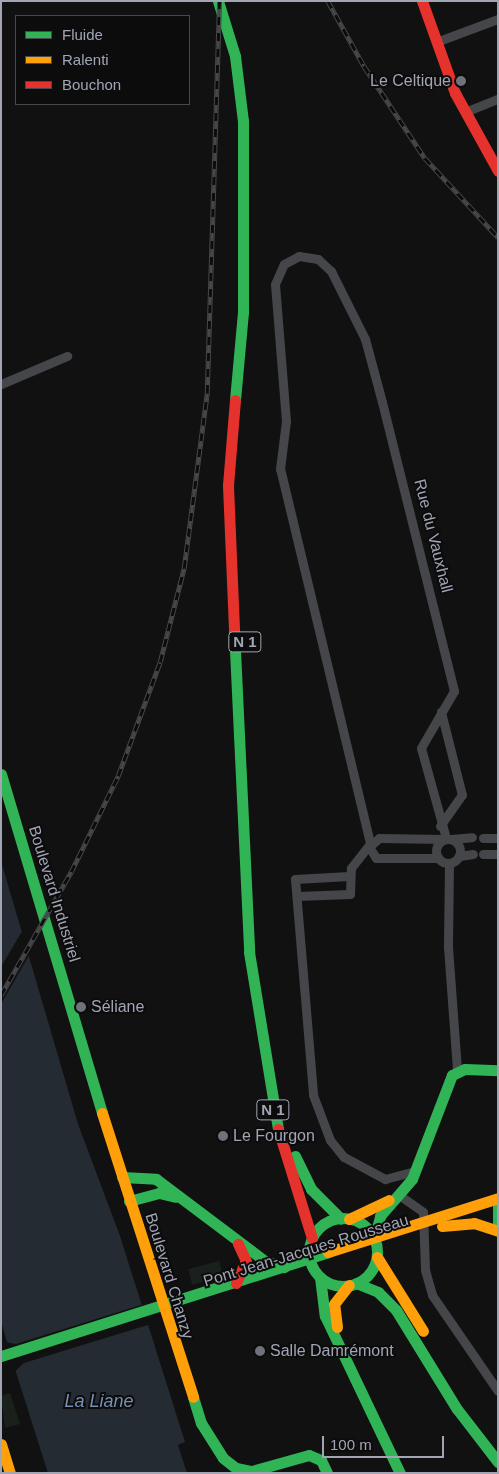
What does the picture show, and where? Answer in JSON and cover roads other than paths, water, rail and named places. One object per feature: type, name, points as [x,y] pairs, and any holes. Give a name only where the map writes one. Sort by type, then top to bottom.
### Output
[{"type":"main road","name":"N 1","points":[[218,1],[243,65],[244,295],[228,485],[249,952],[274,1115],[312,1238]]},
{"type":"main road","name":"N 1","points":[[231,1],[254,133],[254,316],[238,483],[261,969],[274,1060],[296,1157],[311,1189],[345,1219]]},
{"type":"main road","points":[[422,1],[436,42],[465,112],[498,171]]},
{"type":"main road","name":"Boulevard Industriel","points":[[1,774],[62,983]]},
{"type":"main road","name":"Boulevard Industriel","points":[[1,801],[49,955],[62,983]]},
{"type":"main road","name":"Boulevard Chanzy","points":[[62,983],[193,1406],[219,1453],[232,1466],[248,1471],[312,1455],[323,1462],[327,1473]]},
{"type":"main road","points":[[498,1070],[457,1071],[448,1083],[414,1171],[399,1196],[380,1216],[374,1239],[377,1257],[461,1397],[498,1446]]},
{"type":"main road","points":[[122,1177],[152,1177],[233,1239],[268,1263],[288,1267]]},
{"type":"main road","points":[[129,1201],[159,1193],[183,1201]]},
{"type":"main road","points":[[399,1196],[345,1219],[325,1224],[312,1238],[310,1259],[320,1277],[325,1316],[400,1473]]},
{"type":"main road","points":[[448,1221],[498,1198]]},
{"type":"main road","points":[[448,1221],[478,1223],[498,1230],[498,1204]]},
{"type":"main road","points":[[345,1219],[364,1226],[374,1239]]},
{"type":"main road","name":"Pont Jean-Jacques Rousseau","points":[[1,1356],[288,1267],[448,1221]]},
{"type":"main road","name":"Pont Jean-Jacques Rousseau","points":[[1,1363],[448,1221]]},
{"type":"main road","points":[[233,1239],[246,1261],[236,1283]]},
{"type":"main road","points":[[377,1257],[370,1273],[353,1284],[335,1301],[335,1322],[406,1473]]},
{"type":"main road","points":[[320,1277],[378,1292],[399,1314],[451,1401],[498,1462]]},
{"type":"main road","points":[[1,1444],[10,1473]]},
{"type":"street","points":[[436,42],[498,19]]},
{"type":"street","points":[[465,112],[498,99]]},
{"type":"street","name":"Rue du Vauxhall","points":[[370,844],[280,469],[286,421],[276,280],[292,259],[318,259],[332,271],[369,352],[454,691],[421,748],[440,826],[447,839]]},
{"type":"street","points":[[1,384],[67,356]]},
{"type":"street","points":[[440,826],[462,795],[441,712]]},
{"type":"street","points":[[296,896],[350,894],[349,876],[370,844],[379,838],[447,839],[472,837]]},
{"type":"street","points":[[483,838],[498,838]]},
{"type":"street","points":[[447,839],[459,846],[458,856]]},
{"type":"street","points":[[438,858],[436,846],[447,839]]},
{"type":"street","points":[[370,844],[376,858],[438,858],[449,863]]},
{"type":"street","points":[[449,863],[458,856],[473,854]]},
{"type":"street","points":[[483,854],[498,854]]},
{"type":"street","points":[[449,863],[448,948],[457,1071]]},
{"type":"street","points":[[349,876],[295,879],[310,1082],[322,1123],[340,1154],[375,1174],[393,1179],[414,1171]]},
{"type":"street","points":[[399,1196],[423,1212],[425,1270],[432,1295],[498,1392]]},
{"type":"water","name":"La Liane","points":[[1,861],[78,1124],[120,1236],[185,1442],[178,1445],[187,1473],[48,1473],[14,1366],[1,1321]]},
{"type":"railway","points":[[1,995],[71,872],[118,776],[160,662],[184,568],[207,393],[219,1]]},
{"type":"railway","points":[[328,1],[364,66],[425,158],[498,237]]},
{"type":"place","name":"Le Celtique","points":[[461,81]]},
{"type":"place","name":"Séliane","points":[[81,1007]]},
{"type":"place","name":"Le Fourgon","points":[[223,1136]]},
{"type":"place","name":"Salle Damrémont","points":[[260,1351]]}]
